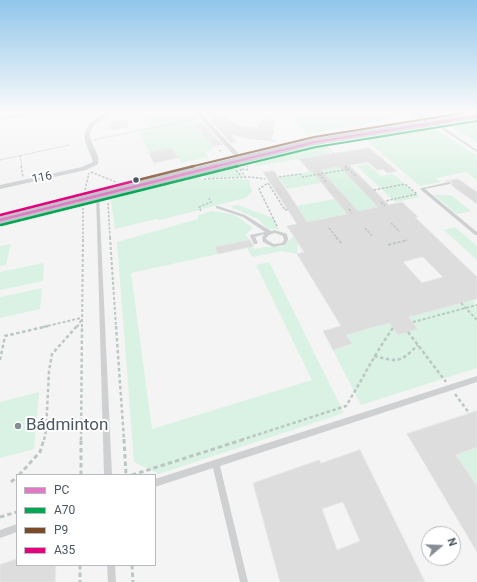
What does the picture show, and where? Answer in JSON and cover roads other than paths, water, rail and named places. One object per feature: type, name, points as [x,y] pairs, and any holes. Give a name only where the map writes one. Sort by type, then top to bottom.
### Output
[{"type":"highway","points":[[0,212],[94,195],[118,182],[227,154],[306,138]]},
{"type":"highway","points":[[0,220],[94,195],[333,138]]},
{"type":"street","name":"116","points":[[0,187],[84,169],[96,162],[95,156],[86,138]]},
{"type":"street","points":[[216,138],[227,154]]},
{"type":"lane","points":[[457,138],[477,151]]},
{"type":"lane","points":[[449,183],[422,189],[477,234]]},
{"type":"lane","points":[[94,195],[108,474]]},
{"type":"lane","points":[[217,207],[244,216],[270,232]]},
{"type":"lane","points":[[256,244],[252,236],[270,232],[285,235],[286,240],[283,244],[277,246],[270,245],[265,241],[265,236],[270,232]]},
{"type":"lane","points":[[156,483],[477,379]]},
{"type":"lane","points":[[216,464],[244,582]]},
{"type":"lane","points":[[0,534],[16,528]]},
{"type":"lane","points":[[111,566],[112,582]]},
{"type":"place","name":"Bádminton","points":[[18,426]]}]
